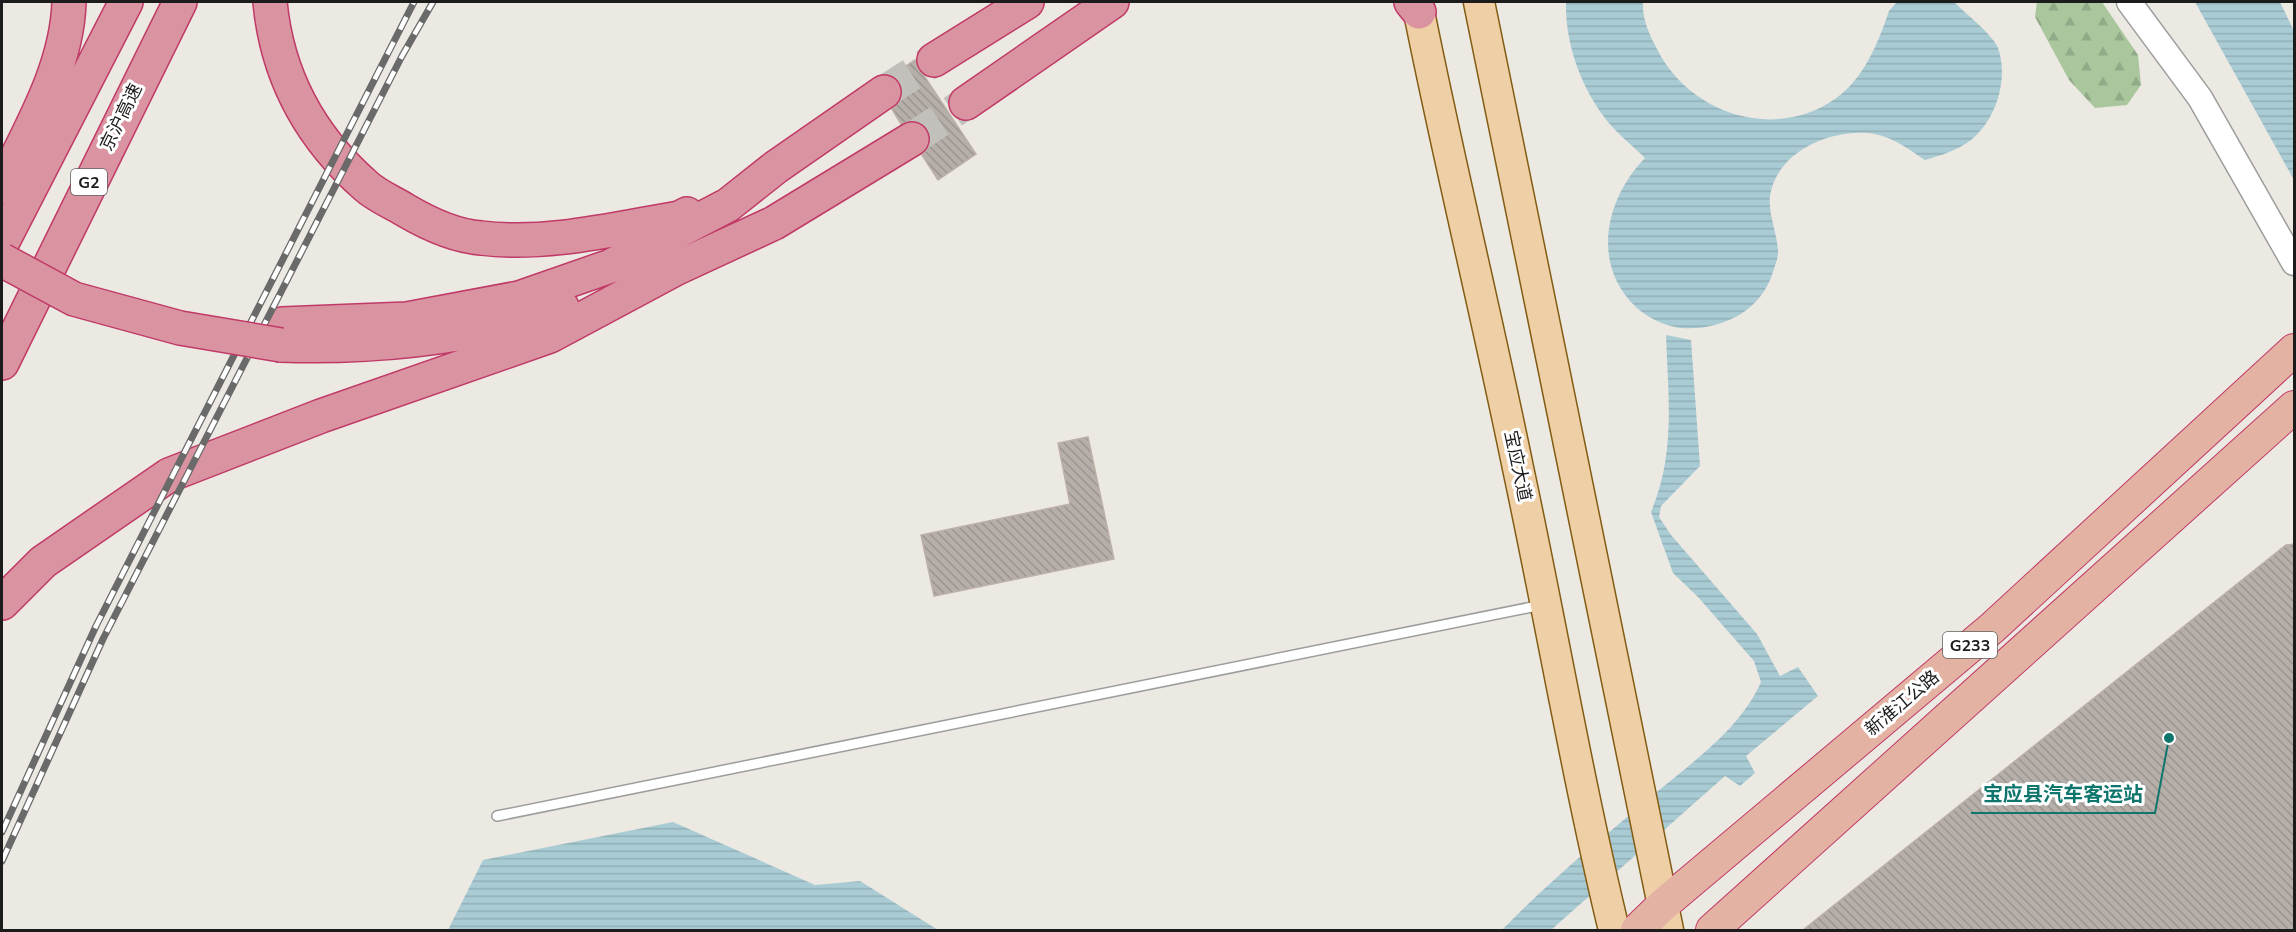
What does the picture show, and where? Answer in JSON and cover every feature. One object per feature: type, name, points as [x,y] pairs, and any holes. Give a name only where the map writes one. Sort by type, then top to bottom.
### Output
[{"type":"highway","points":[[2,187],[47,92],[60,55],[69,2]]},
{"type":"highway","points":[[126,2],[2,244],[90,286],[340,347],[413,342],[520,322],[677,268]]},
{"type":"highway","name":"京沪高速","points":[[2,363],[180,2]]},
{"type":"highway","points":[[270,2],[273,37],[295,99],[323,141],[367,187],[428,224],[479,238],[542,241],[679,218],[776,167]]},
{"type":"highway","points":[[934,60],[1027,2]]},
{"type":"highway","points":[[966,103],[1112,2]]},
{"type":"highway","points":[[2,260],[74,298],[180,328],[282,334],[407,320],[519,298],[611,266],[728,205],[776,167],[884,92]]},
{"type":"highway","points":[[2,603],[43,562],[168,475],[321,416],[550,336],[677,268],[774,223],[912,139]]},
{"type":"highway","name":"新淮江公路","points":[[1637,930],[1666,917],[1992,628],[2295,350]]},
{"type":"highway","name":"G233","points":[[1712,930],[2295,406]]},
{"type":"main road","points":[[1479,2],[1639,794],[1666,917]]},
{"type":"main road","name":"宝应大道","points":[[1416,5],[1547,604],[1592,841],[1611,920]]},
{"type":"street","points":[[2129,2],[2200,98],[2295,263]]},
{"type":"lane","points":[[497,816],[1547,604]]},
{"type":"green space","points":[[2037,2],[2102,2],[2138,55],[2141,85],[2127,105],[2095,108],[2069,80],[2035,17]]},
{"type":"water","points":[[1566,2],[1643,2],[1651,38],[1671,71],[1690,90],[1711,104],[1735,114],[1760,119],[1786,118],[1811,112],[1845,91],[1869,60],[1889,11],[1897,2],[1954,2],[1985,31],[1998,48],[2001,60],[2001,85],[1993,110],[1980,132],[1955,150],[1925,160],[1884,136],[1853,133],[1821,140],[1794,156],[1783,167],[1770,196],[1778,255],[1767,286],[1759,298],[1749,308],[1724,322],[1696,328],[1675,327],[1651,318],[1636,307],[1622,290],[1613,272],[1609,252],[1609,232],[1613,212],[1620,193],[1631,174],[1645,158],[1608,122],[1590,95],[1576,65],[1568,34]]},
{"type":"water","points":[[2195,2],[2280,2],[2294,31],[2294,180]]},
{"type":"water","points":[[1666,335],[1691,340],[1700,466],[1661,506],[1659,517],[1671,535],[1757,634],[1780,676],[1798,667],[1818,696],[1746,756],[1755,773],[1740,786],[1725,776],[1551,930],[1502,930],[1575,862],[1713,745],[1741,715],[1761,682],[1754,661],[1698,597],[1673,573],[1651,512],[1664,468],[1669,424]]},
{"type":"water","points":[[673,822],[815,885],[860,881],[938,930],[448,930],[483,860]]},
{"type":"building","points":[[915,60],[918,70],[976,154],[938,180],[922,155],[931,139],[928,129],[912,120],[901,124],[892,109],[901,100],[903,91],[900,82],[892,75]]},
{"type":"building","points":[[1088,437],[1114,559],[934,596],[921,535],[1070,504],[1058,443]]},
{"type":"building","points":[[2295,544],[2295,930],[1803,930],[2286,545]]},
{"type":"tunnel","points":[[884,92],[934,60]]},
{"type":"tunnel","points":[[912,139],[966,103]]},
{"type":"railway","points":[[2,832],[96,626],[414,2]]},
{"type":"railway","points":[[2,861],[103,639],[402,56],[433,2]]},
{"type":"place","name":"宝应县汽车客运站","points":[[2169,738]]}]
